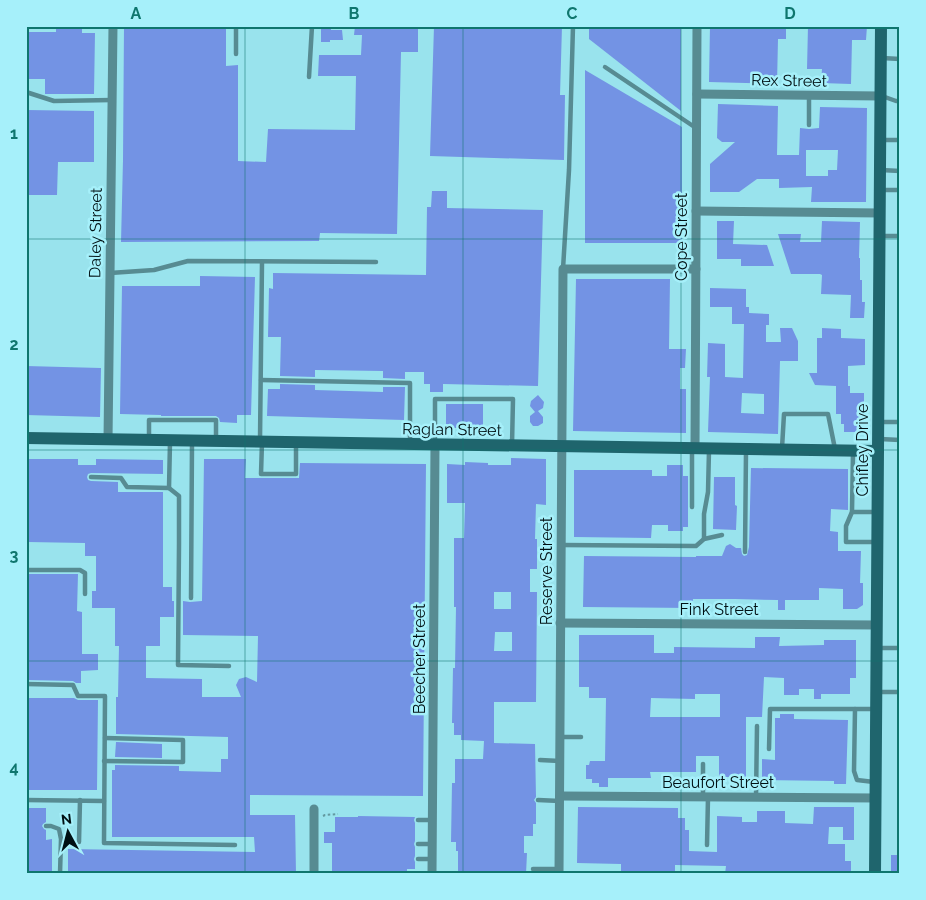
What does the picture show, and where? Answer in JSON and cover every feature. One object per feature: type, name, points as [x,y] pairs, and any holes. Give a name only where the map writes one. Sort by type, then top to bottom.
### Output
[{"type":"street","name":"Daley Street","points":[[108,440],[113,26]]},
{"type":"street","name":"Cope Street","points":[[693,448],[698,26]]},
{"type":"street","name":"Chifley Drive","points":[[875,874],[881,26]]},
{"type":"street","name":"Rex Street","points":[[697,94],[881,96]]},
{"type":"street","points":[[696,211],[880,213]]},
{"type":"street","points":[[562,269],[696,269]]},
{"type":"street","name":"Reserve Street","points":[[560,872],[562,269]]},
{"type":"street","name":"Raglan Street","points":[[26,438],[835,451],[854,451],[878,445]]},
{"type":"street","name":"Beecher Street","points":[[432,874],[435,444]]},
{"type":"street","name":"Fink Street","points":[[560,622],[877,625]]},
{"type":"street","name":"Beaufort Street","points":[[560,798],[876,798]]},
{"type":"street","points":[[314,809],[314,874]]},
{"type":"lane","points":[[236,26],[236,54]]},
{"type":"lane","points":[[309,77],[312,26]]},
{"type":"lane","points":[[562,269],[569,170],[572,26]]},
{"type":"lane","points":[[881,58],[900,59]]},
{"type":"lane","points":[[605,67],[697,129]]},
{"type":"lane","points":[[26,92],[54,101],[112,100]]},
{"type":"lane","points":[[809,95],[809,125]]},
{"type":"lane","points":[[881,96],[900,101]]},
{"type":"lane","points":[[880,140],[900,140]]},
{"type":"lane","points":[[880,170],[900,171]]},
{"type":"lane","points":[[880,190],[900,190]]},
{"type":"lane","points":[[880,236],[900,236]]},
{"type":"lane","points":[[110,273],[154,270],[188,262],[376,262]]},
{"type":"lane","points":[[262,262],[261,474],[296,474],[296,442]]},
{"type":"lane","points":[[261,380],[410,382],[410,444]]},
{"type":"lane","points":[[435,444],[436,399],[513,399],[512,446]]},
{"type":"lane","points":[[782,450],[784,414],[828,414],[835,451]]},
{"type":"lane","points":[[149,440],[149,420],[216,420],[216,441]]},
{"type":"lane","points":[[878,422],[900,422]]},
{"type":"lane","points":[[169,488],[170,440]]},
{"type":"lane","points":[[878,445],[900,440]]},
{"type":"lane","points":[[191,598],[192,441]]},
{"type":"lane","points":[[692,508],[693,448]]},
{"type":"lane","points":[[704,539],[704,514],[708,492],[708,449]]},
{"type":"lane","points":[[745,552],[746,449]]},
{"type":"lane","points":[[854,451],[852,512],[846,526],[846,542],[878,542]]},
{"type":"lane","points":[[91,477],[121,478],[127,487],[169,488],[178,496],[178,665],[229,666]]},
{"type":"lane","points":[[852,512],[878,512]]},
{"type":"lane","points":[[561,545],[696,546],[704,539],[722,535]]},
{"type":"lane","points":[[26,570],[80,570],[85,573],[85,594]]},
{"type":"lane","points":[[877,648],[900,648]]},
{"type":"lane","points":[[26,684],[73,685],[78,696],[105,696],[104,843],[235,845]]},
{"type":"lane","points":[[876,692],[900,692]]},
{"type":"lane","points":[[769,749],[770,709],[876,709]]},
{"type":"lane","points":[[855,709],[854,771],[857,780],[876,782]]},
{"type":"lane","points":[[756,726],[756,798]]},
{"type":"lane","points":[[560,737],[581,736]]},
{"type":"lane","points":[[104,761],[183,762],[183,740],[105,738]]},
{"type":"lane","points":[[540,760],[560,761]]},
{"type":"lane","points":[[704,764],[707,845]]},
{"type":"lane","points":[[538,800],[560,798]]},
{"type":"lane","points":[[26,800],[104,801]]},
{"type":"lane","points":[[79,842],[80,800]]},
{"type":"lane","points":[[418,820],[432,820]]},
{"type":"lane","points":[[46,826],[59,829],[61,838],[60,874]]},
{"type":"lane","points":[[418,844],[432,844]]},
{"type":"lane","points":[[418,859],[432,859]]},
{"type":"lane","points":[[533,869],[560,872]]},
{"type":"path","points":[[323,818],[326,815],[338,814]]},
{"type":"building","points":[[56,26],[82,26],[82,33],[95,33],[94,94],[45,94],[45,79],[26,79],[26,32],[56,32]]},
{"type":"building","points":[[124,26],[226,26],[226,66],[238,65],[238,161],[266,162],[268,129],[355,130],[356,76],[318,76],[319,55],[361,55],[362,35],[354,35],[355,26],[418,26],[418,52],[401,52],[397,234],[320,233],[319,241],[121,242]]},
{"type":"building","points":[[321,26],[331,26],[331,30],[342,30],[343,40],[321,42]]},
{"type":"building","points":[[434,26],[562,26],[560,95],[565,95],[564,160],[430,156]]},
{"type":"building","points":[[589,26],[681,26],[681,111],[589,39]]},
{"type":"building","points":[[710,26],[786,26],[786,39],[778,39],[777,84],[709,82]]},
{"type":"building","points":[[808,26],[867,26],[866,40],[852,40],[851,84],[821,83],[822,69],[807,69]]},
{"type":"building","points":[[585,70],[682,127],[682,243],[585,243]]},
{"type":"building","points":[[718,104],[778,106],[777,155],[799,155],[800,128],[819,128],[820,107],[867,108],[866,202],[811,202],[812,187],[779,188],[779,179],[757,179],[739,192],[710,192],[710,164],[735,142],[722,142],[717,138]],"holes":[[[806,150],[838,150],[837,170],[828,170],[828,176],[806,176]]]},
{"type":"building","points":[[26,110],[94,111],[94,162],[58,162],[57,195],[26,195]]},
{"type":"building","points":[[432,191],[447,191],[447,208],[543,210],[538,386],[443,384],[443,392],[430,392],[430,384],[424,384],[424,372],[405,372],[405,379],[383,378],[383,371],[315,370],[315,377],[280,376],[281,337],[268,337],[269,288],[273,289],[273,273],[426,275],[427,207],[431,207]]},
{"type":"building","points":[[717,221],[734,221],[733,244],[767,245],[774,266],[741,266],[741,259],[717,259]]},
{"type":"building","points":[[822,221],[860,222],[859,258],[862,302],[865,302],[864,318],[850,318],[851,295],[821,294],[822,275],[791,274],[778,234],[801,234],[800,242],[821,242]]},
{"type":"building","points":[[200,276],[255,277],[251,415],[237,415],[237,423],[220,422],[216,416],[120,414],[122,286],[200,286]]},
{"type":"building","points":[[576,279],[670,279],[669,349],[686,349],[685,368],[680,368],[680,389],[686,389],[686,433],[573,431]]},
{"type":"building","points":[[710,288],[746,289],[746,307],[749,307],[749,313],[769,314],[769,325],[766,325],[766,342],[781,342],[780,328],[792,328],[798,341],[798,361],[780,361],[778,434],[708,432],[710,377],[707,377],[708,343],[725,344],[725,377],[743,378],[744,324],[732,324],[732,307],[710,307]],"holes":[[[742,393],[764,394],[764,414],[741,413]]]},
{"type":"building","points":[[822,328],[841,329],[841,338],[865,339],[865,365],[848,366],[850,393],[864,393],[864,422],[860,422],[860,432],[844,432],[844,424],[841,424],[841,414],[836,414],[836,386],[815,385],[809,373],[817,373],[817,338],[822,338]]},
{"type":"building","points":[[26,366],[101,368],[100,417],[26,415]]},
{"type":"building","points":[[280,384],[315,385],[315,390],[383,392],[383,387],[405,387],[404,420],[267,416],[268,389],[280,389]]},
{"type":"building","points":[[538,395],[544,402],[543,408],[538,411],[543,417],[543,423],[533,426],[530,422],[530,416],[535,412],[530,406],[531,401]]},
{"type":"building","points":[[446,404],[483,404],[483,428],[446,428]]},
{"type":"building","points":[[511,458],[546,459],[546,505],[536,504],[535,539],[537,539],[537,569],[530,569],[530,592],[537,592],[536,702],[494,702],[494,743],[535,744],[536,797],[534,800],[536,803],[536,824],[533,824],[533,836],[524,836],[524,853],[527,853],[526,874],[458,874],[458,851],[456,851],[456,842],[451,842],[452,783],[455,783],[455,759],[483,759],[484,741],[461,740],[461,735],[454,735],[454,723],[452,723],[456,607],[454,607],[454,538],[464,538],[465,503],[447,503],[447,464],[465,465],[465,462],[511,465]],"holes":[[[494,592],[511,592],[511,609],[494,609]],[[495,632],[512,632],[512,651],[494,651]]]},
{"type":"building","points":[[29,459],[78,459],[78,465],[96,465],[96,459],[163,460],[163,474],[91,473],[87,477],[91,481],[118,482],[118,492],[163,492],[163,587],[172,587],[174,617],[160,617],[160,646],[146,646],[146,678],[202,679],[202,697],[241,697],[236,685],[239,679],[246,677],[257,682],[258,636],[183,635],[183,601],[202,601],[204,459],[246,459],[245,478],[299,478],[300,463],[426,464],[423,796],[250,795],[250,815],[295,815],[296,874],[68,874],[68,849],[255,852],[254,837],[112,837],[112,770],[115,770],[115,765],[179,766],[179,771],[221,772],[221,759],[228,759],[228,737],[116,734],[119,646],[115,646],[115,608],[92,608],[92,591],[96,591],[96,556],[85,556],[85,543],[28,542]]},
{"type":"building","points":[[667,465],[683,465],[683,476],[688,476],[688,527],[683,527],[683,531],[668,531],[668,525],[652,525],[651,538],[574,537],[574,470],[652,470],[652,476],[667,476]]},
{"type":"building","points":[[751,468],[848,469],[848,510],[831,509],[830,531],[838,532],[838,551],[861,551],[860,583],[863,583],[863,605],[857,609],[843,609],[843,589],[819,588],[819,600],[785,600],[785,610],[778,610],[778,600],[735,599],[693,599],[692,608],[583,607],[584,556],[722,556],[726,546],[730,544],[736,548],[741,548],[742,554],[744,556],[747,555],[749,547]]},
{"type":"building","points":[[714,477],[735,477],[736,530],[713,529]]},
{"type":"building","points":[[27,574],[78,574],[77,611],[82,612],[82,654],[98,654],[98,670],[81,671],[81,683],[73,681],[26,680]]},
{"type":"building","points":[[579,635],[654,635],[654,653],[674,653],[674,647],[755,648],[755,637],[780,637],[779,646],[824,645],[824,640],[856,640],[856,678],[850,678],[850,694],[821,694],[821,699],[814,699],[814,689],[799,689],[799,695],[784,695],[784,678],[764,677],[762,717],[746,717],[746,777],[719,777],[719,756],[696,756],[696,772],[650,772],[651,778],[608,778],[608,787],[599,787],[599,783],[592,783],[592,779],[586,779],[586,765],[589,765],[590,761],[605,761],[606,698],[589,698],[589,687],[579,687]],"holes":[[[695,694],[720,694],[720,717],[650,717],[651,698],[695,699]]]},
{"type":"building","points":[[26,698],[98,700],[97,790],[26,790]]},
{"type":"building","points":[[780,714],[794,714],[794,719],[848,720],[846,784],[834,784],[834,781],[762,780],[762,759],[775,760],[775,718],[780,718]]},
{"type":"building","points":[[116,742],[162,744],[162,758],[115,757]]},
{"type":"building","points":[[578,807],[678,808],[678,818],[685,818],[685,830],[689,830],[689,851],[717,852],[717,816],[742,817],[742,822],[757,822],[757,811],[785,811],[785,823],[813,824],[814,807],[854,807],[854,840],[843,840],[843,827],[829,827],[828,844],[845,844],[845,861],[851,861],[851,874],[725,874],[726,866],[675,865],[675,874],[621,874],[621,864],[577,863]]},
{"type":"building","points":[[26,808],[46,808],[46,822],[42,826],[46,830],[46,840],[52,839],[52,874],[26,874]]},
{"type":"building","points":[[335,817],[415,817],[415,869],[407,869],[407,874],[332,874],[332,843],[324,843],[324,832],[335,832]]},
{"type":"building","points":[[891,855],[900,855],[900,874],[891,874]]}]
